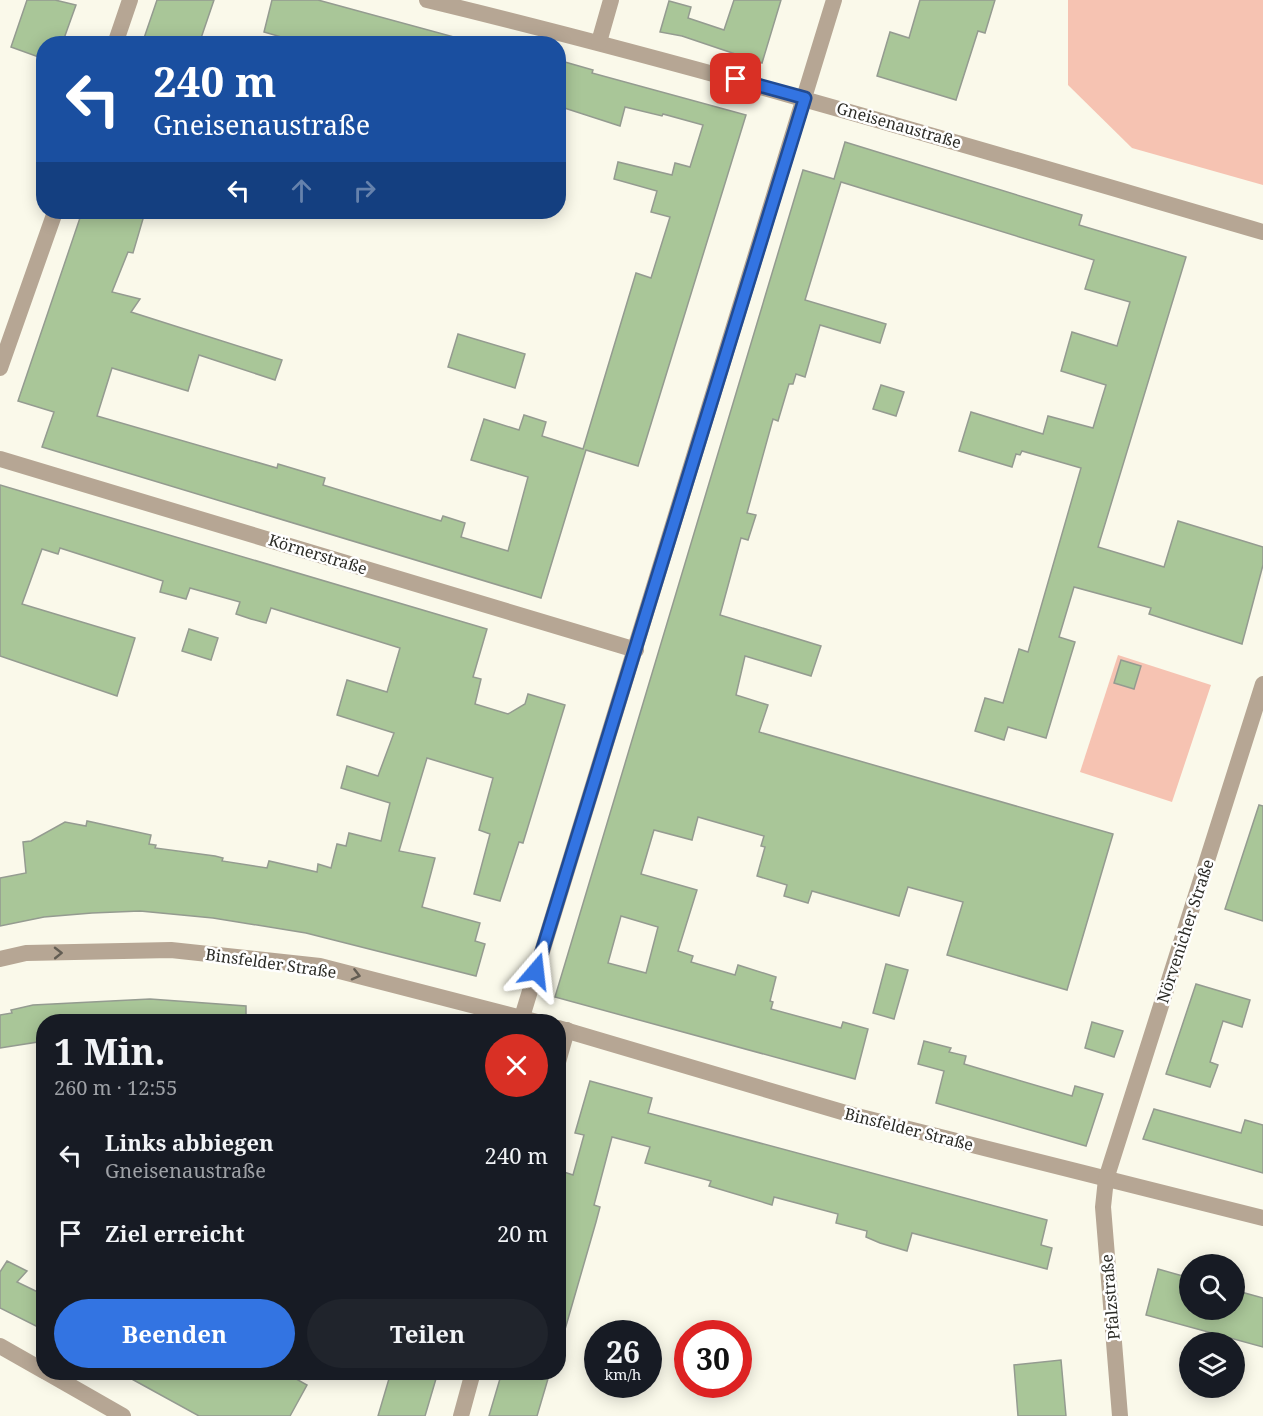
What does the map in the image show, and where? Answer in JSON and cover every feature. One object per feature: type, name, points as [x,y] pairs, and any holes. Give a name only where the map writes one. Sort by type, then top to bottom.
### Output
[{"type":"street","points":[[118,36],[130,0]]},
{"type":"street","name":"Gneisenaustraße","points":[[427,0],[599,42],[805,98],[1263,232]]},
{"type":"street","points":[[599,42],[611,0]]},
{"type":"street","points":[[530,1014],[636,650],[834,0]]},
{"type":"street","points":[[0,368],[53,219]]},
{"type":"street","name":"Körnerstraße","points":[[0,459],[636,650]]},
{"type":"street","name":"Nörvenicher Straße","points":[[1106,1179],[1263,684]]},
{"type":"street","name":"Binsfelder Straße","points":[[0,959],[26,953],[171,950],[320,966],[509,1014]]},
{"type":"street","name":"Binsfelder Straße","points":[[566,1030],[849,1114],[1263,1218]]},
{"type":"street","name":"Pfalzstraße","points":[[1106,1179],[1102,1207],[1120,1416]]},
{"type":"street","points":[[0,1346],[36,1367]]},
{"type":"street","points":[[59,1380],[123,1416]]},
{"type":"street","points":[[461,1416],[471,1380]]},
{"type":"shaded area","points":[[1068,0],[1263,0],[1263,185],[1132,148],[1068,85]]},
{"type":"shaded area","points":[[1118,655],[1211,685],[1172,802],[1080,772]]},
{"type":"building","points":[[27,0],[55,0],[76,5],[65,36],[36,36],[36,56],[11,47]]},
{"type":"building","points":[[157,0],[214,0],[202,36],[145,36]]},
{"type":"building","points":[[272,0],[318,0],[450,36],[278,36],[264,32]]},
{"type":"building","points":[[734,0],[781,0],[762,63],[682,36],[660,32],[669,1],[691,7],[688,18],[724,30]]},
{"type":"building","points":[[920,0],[995,0],[985,33],[978,31],[956,100],[877,76],[890,32],[909,38]]},
{"type":"building","points":[[566,62],[593,70],[592,73],[746,115],[638,466],[586,450],[541,598],[42,447],[54,412],[18,401],[80,219],[143,219],[133,253],[128,252],[112,292],[140,299],[131,312],[282,360],[275,380],[199,355],[188,391],[112,368],[97,416],[277,468],[278,464],[325,478],[323,485],[441,521],[443,516],[465,523],[461,537],[508,551],[528,477],[471,460],[484,419],[519,430],[524,415],[546,422],[542,436],[583,449],[636,273],[651,278],[670,217],[651,212],[657,191],[614,179],[618,162],[672,175],[675,163],[690,167],[703,125],[625,107],[620,126],[566,109]]},
{"type":"building","points":[[845,142],[1082,215],[1079,225],[1186,257],[1098,547],[1164,567],[1178,521],[1263,547],[1263,565],[1242,644],[1149,614],[1151,608],[1074,587],[1059,637],[1075,642],[1046,738],[1008,727],[1004,740],[975,731],[985,698],[1003,703],[1019,649],[1028,652],[1081,468],[1022,451],[1020,455],[1016,454],[1012,467],[959,451],[971,412],[1043,434],[1048,416],[1093,428],[1106,385],[1061,371],[1072,332],[1117,346],[1130,302],[1085,289],[1094,260],[841,182],[805,300],[886,324],[880,343],[820,325],[805,377],[796,374],[793,384],[789,384],[778,421],[773,419],[747,513],[756,515],[748,540],[741,538],[720,615],[821,646],[811,676],[745,656],[736,695],[768,705],[759,732],[1113,834],[1067,990],[947,955],[963,902],[908,887],[899,916],[812,891],[808,903],[784,896],[787,885],[757,876],[765,847],[761,846],[764,836],[698,817],[692,840],[654,830],[641,874],[697,890],[678,951],[693,956],[691,962],[735,975],[738,965],[776,977],[770,1001],[773,1002],[771,1009],[841,1028],[843,1022],[868,1029],[855,1079],[555,997],[803,170],[834,179]],"holes":[[[621,916],[658,927],[646,973],[608,963]]]},
{"type":"building","points":[[458,334],[525,354],[515,388],[448,367]]},
{"type":"building","points":[[881,385],[904,392],[896,416],[873,409]]},
{"type":"building","points":[[0,485],[487,629],[473,677],[481,679],[475,704],[508,714],[525,704],[528,694],[565,705],[523,843],[519,842],[500,901],[474,894],[490,834],[479,830],[493,778],[427,758],[399,851],[435,858],[422,907],[480,923],[475,941],[485,944],[476,976],[306,933],[213,918],[140,911],[44,917],[0,926],[0,878],[26,873],[23,842],[31,841],[65,822],[86,826],[87,821],[151,835],[149,844],[156,845],[155,848],[215,856],[223,858],[222,861],[267,868],[269,861],[317,872],[318,864],[331,868],[337,844],[346,846],[349,833],[381,841],[390,803],[341,788],[347,766],[378,776],[394,733],[337,715],[347,680],[387,692],[400,648],[271,608],[266,623],[251,619],[236,614],[240,602],[190,588],[186,599],[160,592],[163,581],[60,548],[58,554],[42,549],[22,604],[135,638],[117,696],[0,656]]},
{"type":"building","points":[[189,629],[218,638],[211,660],[182,651]]},
{"type":"building","points":[[1121,660],[1141,666],[1134,689],[1114,683]]},
{"type":"building","points":[[1259,805],[1263,806],[1263,921],[1225,909]]},
{"type":"building","points":[[886,964],[908,970],[894,1019],[873,1013]]},
{"type":"building","points":[[1196,984],[1250,1000],[1242,1027],[1223,1021],[1210,1062],[1218,1065],[1210,1087],[1166,1074]]},
{"type":"building","points":[[150,999],[246,1006],[246,1014],[36,1014],[36,1042],[0,1048],[0,1015],[33,1005]]},
{"type":"building","points":[[1092,1022],[1123,1031],[1114,1057],[1085,1048]]},
{"type":"building","points":[[924,1041],[951,1048],[949,1052],[966,1056],[964,1064],[1001,1075],[1072,1096],[1075,1086],[1103,1094],[1086,1146],[936,1103],[944,1071],[918,1064]]},
{"type":"building","points":[[590,1081],[652,1098],[648,1113],[1047,1220],[1041,1245],[1052,1248],[1047,1269],[912,1233],[907,1251],[880,1243],[866,1237],[867,1231],[836,1223],[838,1214],[774,1197],[772,1205],[709,1186],[711,1181],[645,1163],[650,1147],[612,1137],[594,1205],[600,1207],[566,1326],[566,1173],[573,1175],[584,1135],[575,1133]]},
{"type":"building","points":[[1154,1109],[1241,1133],[1245,1120],[1263,1125],[1263,1173],[1143,1139]]},
{"type":"building","points":[[7,1261],[27,1271],[17,1282],[36,1291],[36,1326],[0,1308],[0,1272]]},
{"type":"building","points":[[1158,1269],[1179,1275],[1179,1320],[1245,1320],[1245,1293],[1263,1298],[1263,1347],[1245,1342],[1245,1332],[1208,1332],[1146,1315]]},
{"type":"building","points":[[1061,1360],[1066,1416],[1018,1416],[1014,1365]]},
{"type":"building","points":[[134,1380],[298,1380],[307,1385],[290,1416],[199,1416]]},
{"type":"building","points":[[389,1380],[436,1380],[425,1416],[378,1416]]},
{"type":"building","points":[[500,1380],[548,1380],[537,1416],[489,1416]]},
{"type":"route","points":[[536,971],[805,98],[736,79]]}]
